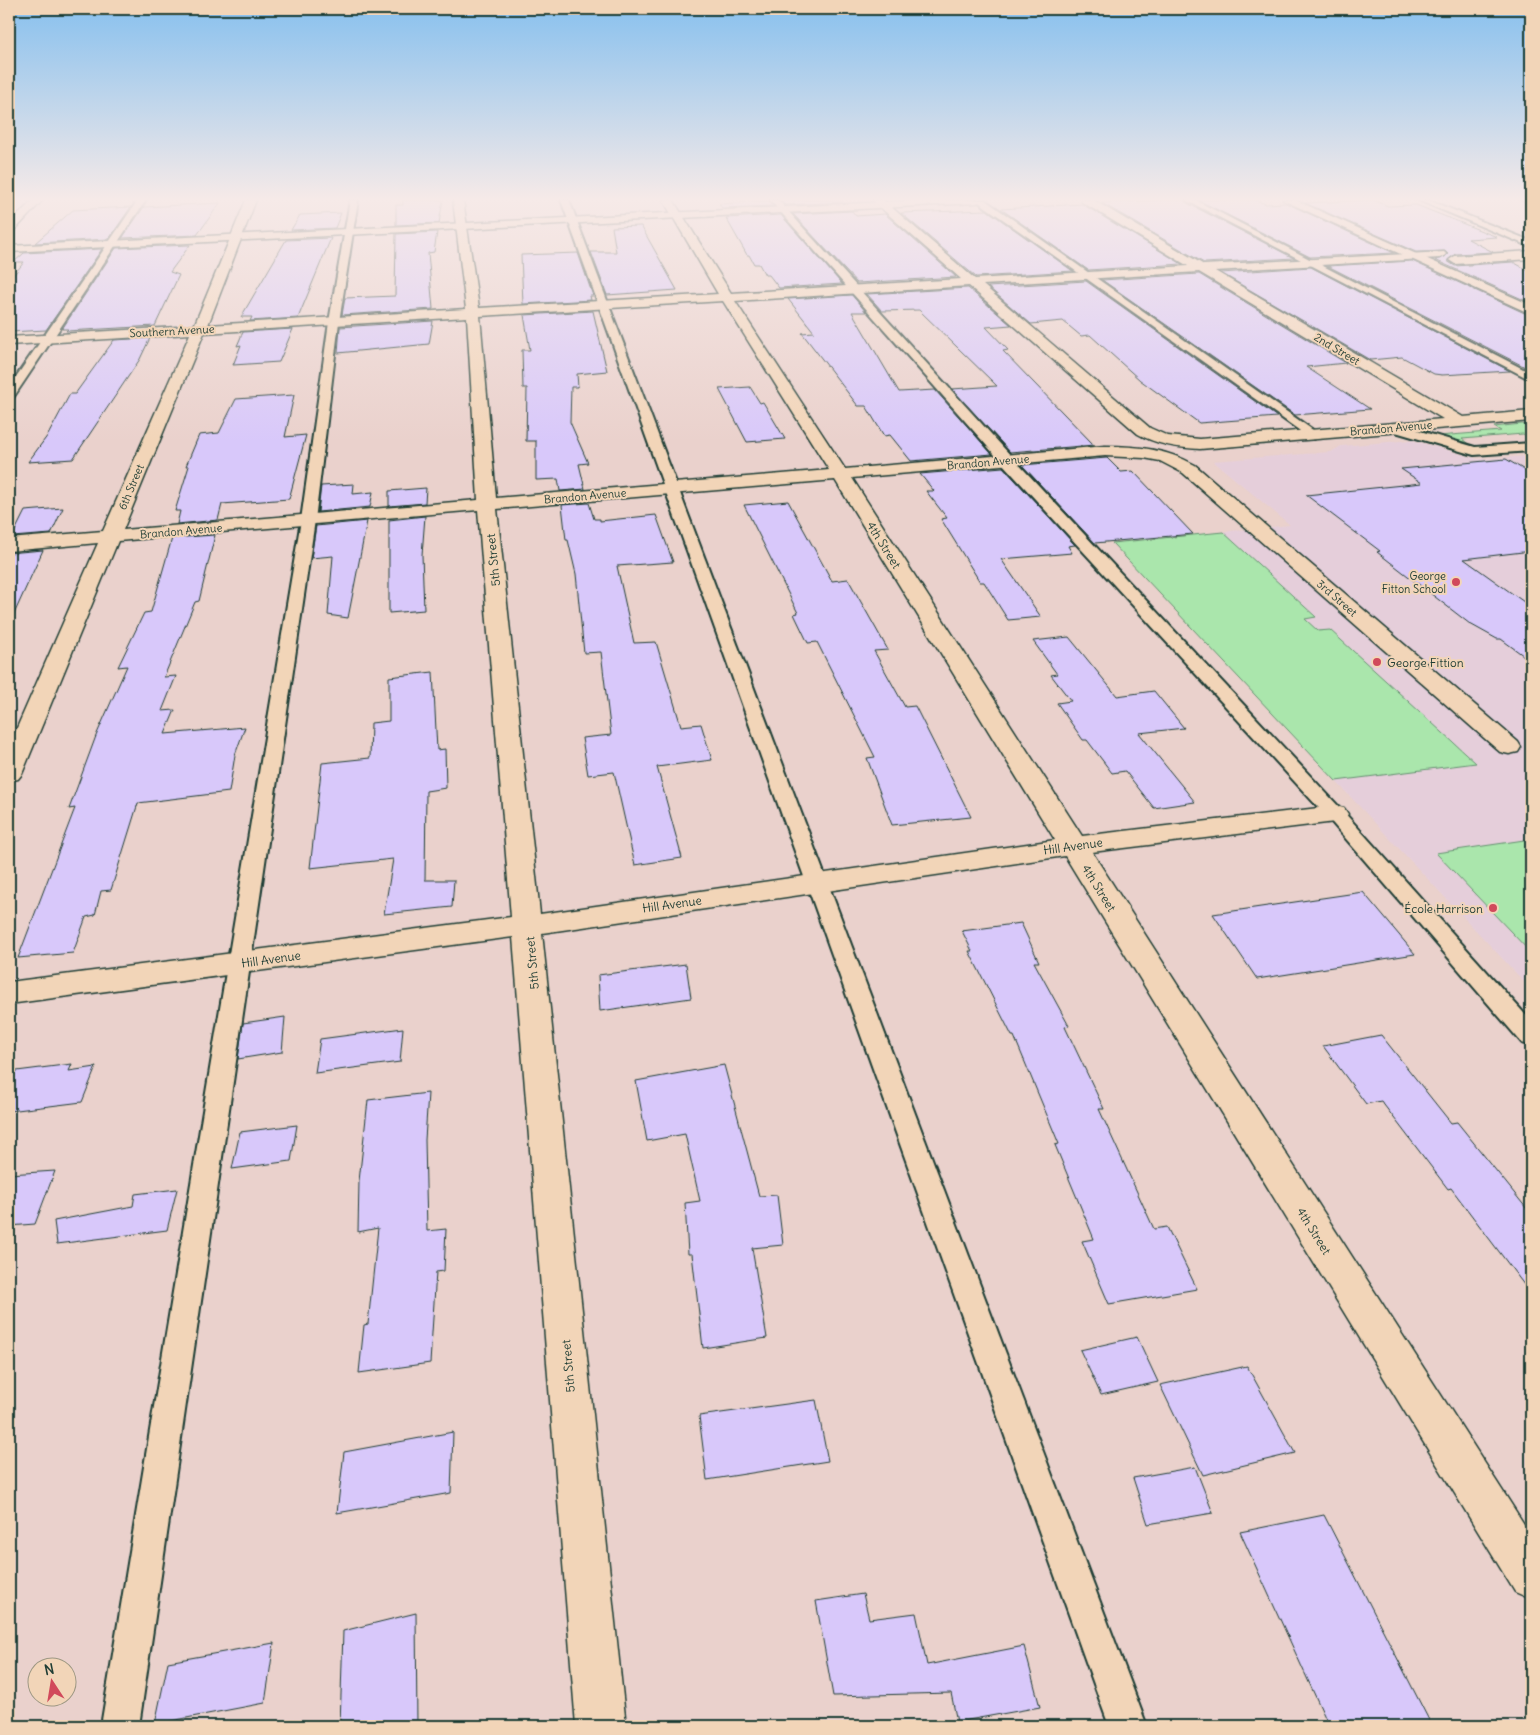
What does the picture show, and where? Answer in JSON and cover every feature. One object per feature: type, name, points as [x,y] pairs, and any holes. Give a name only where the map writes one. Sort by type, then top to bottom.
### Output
[{"type":"street","name":"6th Street","points":[[9,774],[217,281]]},
{"type":"street","name":"5th Street","points":[[468,281],[487,504],[528,925],[601,1726]]},
{"type":"street","name":"4th Street","points":[[717,281],[841,475],[1531,1576]]},
{"type":"street","name":"Southern Avenue","points":[[9,341],[989,281]]},
{"type":"street","name":"2nd Street","points":[[1223,281],[1460,422]]},
{"type":"street","points":[[1468,281],[1531,310]]},
{"type":"street","name":"3rd Street","points":[[972,282],[1161,448],[1189,469],[1509,747]]},
{"type":"street","name":"Brandon Avenue","points":[[9,545],[1531,416]]},
{"type":"street","name":"Hill Avenue","points":[[9,994],[528,925],[1072,846],[1335,814]]},
{"type":"lane","points":[[9,395],[86,281]]},
{"type":"lane","points":[[120,1726],[308,520],[341,281]]},
{"type":"lane","points":[[595,281],[1128,1726]]},
{"type":"lane","points":[[846,281],[1007,460],[1335,814],[1531,1037]]},
{"type":"lane","points":[[1095,281],[1314,435]]},
{"type":"lane","points":[[1343,281],[1531,377]]},
{"type":"lane","points":[[1396,428],[1474,451],[1531,447]]},
{"type":"shaded area","name":"George Fittion","points":[[1412,440],[1478,459],[1531,456],[1531,989],[1112,543],[1290,525],[1213,461],[1331,452],[1341,446]]},
{"type":"green space","points":[[1522,424],[1531,426],[1531,438],[1523,434],[1462,439],[1471,446],[1438,436],[1501,431],[1494,427]]},
{"type":"green space","points":[[1223,532],[1316,617],[1305,619],[1318,631],[1330,630],[1476,763],[1336,781],[1112,543]]},
{"type":"green space","points":[[1531,839],[1531,953],[1436,853]]},
{"type":"building","points":[[9,281],[80,281],[46,330],[9,332]]},
{"type":"building","points":[[94,281],[176,281],[155,326],[66,331],[68,329],[62,329]]},
{"type":"building","points":[[262,281],[313,281],[298,318],[250,321],[252,317],[241,317]]},
{"type":"building","points":[[395,281],[430,281],[433,309],[342,315],[345,298],[395,296]]},
{"type":"building","points":[[522,281],[588,281],[593,296],[590,296],[591,300],[523,304]]},
{"type":"building","points":[[602,281],[672,281],[677,290],[607,295]]},
{"type":"building","points":[[774,281],[839,281],[842,284],[779,288]]},
{"type":"building","points":[[855,281],[891,281],[857,283]]},
{"type":"building","points":[[1086,281],[1277,417],[1199,423],[1140,380],[1090,335],[1081,336],[1063,321],[1031,324],[988,287]]},
{"type":"building","points":[[1103,281],[1211,281],[1346,363],[1306,367],[1370,409],[1295,415]]},
{"type":"building","points":[[1235,281],[1338,281],[1510,371],[1442,375],[1434,374],[1402,357],[1370,360]]},
{"type":"building","points":[[1357,281],[1455,281],[1531,316],[1531,370]]},
{"type":"building","points":[[1482,281],[1531,281],[1531,303]]},
{"type":"building","points":[[968,288],[1011,325],[986,327],[1008,350],[1003,351],[1094,445],[1010,452],[952,389],[997,386],[919,310],[882,311],[867,294]]},
{"type":"building","points":[[852,295],[866,312],[852,312],[899,392],[935,390],[992,454],[911,461],[890,435],[884,436],[866,406],[858,406],[802,333],[814,332],[788,299]]},
{"type":"building","points":[[593,311],[607,371],[577,374],[578,387],[571,387],[570,422],[588,463],[579,464],[585,489],[560,491],[558,479],[536,480],[536,441],[526,441],[527,388],[523,388],[522,350],[530,350],[524,315]]},
{"type":"building","points":[[433,321],[429,344],[338,353],[340,327]]},
{"type":"building","points":[[293,329],[279,362],[233,365],[241,345],[237,346],[243,332]]},
{"type":"building","points":[[150,338],[140,359],[73,459],[28,462],[48,435],[70,394],[75,394],[114,340]]},
{"type":"building","points":[[750,387],[760,403],[763,402],[785,439],[747,442],[719,389]]},
{"type":"building","points":[[294,395],[285,437],[306,435],[289,499],[222,504],[218,520],[177,524],[180,511],[175,511],[189,466],[186,466],[199,435],[219,433],[236,399]]},
{"type":"building","points":[[1107,458],[1121,472],[1133,471],[1193,534],[1095,543],[1022,465]]},
{"type":"building","name":"George Fitton School","points":[[1506,459],[1531,474],[1531,551],[1464,559],[1531,607],[1531,661],[1501,639],[1497,639],[1470,624],[1377,552],[1380,551],[1306,495],[1422,483],[1401,469]]},
{"type":"building","points":[[1003,467],[1075,545],[1068,546],[1072,553],[1001,559],[1041,617],[1008,620],[984,582],[980,582],[941,519],[947,518],[926,491],[934,491],[920,474]]},
{"type":"building","points":[[354,484],[353,494],[373,492],[370,507],[318,512],[321,486]]},
{"type":"building","points":[[426,488],[425,503],[389,506],[389,491]]},
{"type":"building","points":[[788,501],[832,581],[848,579],[888,650],[874,651],[905,707],[915,706],[971,817],[892,825],[867,758],[875,757],[817,642],[808,643],[794,614],[798,613],[744,505]]},
{"type":"building","points":[[589,503],[594,519],[600,519],[600,521],[656,515],[673,562],[617,566],[634,643],[656,642],[681,726],[701,724],[712,760],[657,767],[682,858],[635,865],[614,772],[588,775],[582,738],[611,735],[601,652],[584,653],[576,574],[568,540],[566,540],[562,505]]},
{"type":"building","points":[[63,508],[51,534],[12,537],[25,511]]},
{"type":"building","points":[[425,516],[422,555],[424,610],[389,613],[389,520]]},
{"type":"building","points":[[367,521],[348,618],[328,615],[333,556],[311,558],[316,526]]},
{"type":"building","points":[[215,535],[199,601],[195,602],[164,677],[176,676],[162,711],[175,710],[165,734],[245,727],[235,755],[229,792],[138,803],[111,890],[101,891],[95,915],[86,917],[73,953],[18,958],[75,808],[69,809],[96,736],[127,666],[118,667],[144,613],[151,612],[172,538]]},
{"type":"building","points":[[43,550],[9,625],[9,553]]},
{"type":"building","points":[[1069,637],[1117,696],[1154,691],[1184,728],[1139,733],[1195,802],[1154,808],[1125,771],[1112,773],[1087,740],[1083,740],[1057,703],[1071,701],[1051,675],[1057,674],[1033,641]]},
{"type":"building","points":[[433,672],[437,750],[445,749],[446,788],[426,791],[425,880],[454,880],[452,907],[384,914],[393,859],[310,868],[322,763],[370,758],[371,723],[389,721],[389,677]]},
{"type":"building","points":[[1363,892],[1415,954],[1257,979],[1213,914]]},
{"type":"building","points":[[1021,923],[1039,962],[1034,962],[1069,1026],[1065,1027],[1104,1109],[1099,1109],[1154,1229],[1167,1227],[1197,1289],[1109,1304],[1082,1241],[1094,1239],[1055,1145],[1059,1144],[1014,1036],[1012,1036],[969,951],[972,951],[962,931]]},
{"type":"building","points":[[686,964],[691,998],[600,1011],[598,975]]},
{"type":"building","points":[[285,1017],[282,1052],[238,1059],[243,1023]]},
{"type":"building","points":[[403,1028],[400,1062],[315,1073],[320,1039]]},
{"type":"building","points":[[1381,1035],[1451,1123],[1457,1122],[1531,1214],[1531,1294],[1451,1188],[1448,1189],[1381,1101],[1366,1104],[1323,1046]]},
{"type":"building","points":[[72,1064],[69,1071],[96,1067],[82,1102],[9,1111],[9,1072]]},
{"type":"building","points":[[724,1065],[759,1196],[777,1195],[783,1245],[752,1248],[767,1338],[703,1348],[692,1254],[688,1254],[685,1203],[700,1201],[685,1134],[647,1141],[636,1081]]},
{"type":"building","points":[[428,1093],[425,1140],[427,1231],[446,1229],[444,1271],[436,1272],[430,1363],[359,1373],[364,1325],[368,1324],[378,1228],[358,1232],[359,1181],[368,1100]]},
{"type":"building","points":[[297,1125],[291,1161],[232,1169],[240,1132]]},
{"type":"building","points":[[55,1171],[35,1224],[9,1226],[9,1174]]},
{"type":"building","points":[[177,1189],[167,1230],[57,1244],[54,1221],[133,1206],[135,1194]]},
{"type":"building","points":[[1137,1337],[1158,1382],[1101,1395],[1080,1350]]},
{"type":"building","points":[[1247,1366],[1295,1453],[1203,1475],[1160,1385]]},
{"type":"building","points":[[816,1400],[828,1461],[707,1480],[699,1416]]},
{"type":"building","points":[[453,1432],[451,1493],[337,1513],[344,1452]]},
{"type":"building","points":[[1195,1467],[1213,1513],[1148,1524],[1133,1478]]},
{"type":"building","points":[[1324,1515],[1432,1726],[1329,1726],[1240,1532]]},
{"type":"building","points":[[863,1594],[869,1619],[916,1613],[927,1665],[1024,1646],[1040,1707],[957,1722],[951,1693],[833,1696],[816,1601]]},
{"type":"building","points":[[416,1613],[417,1726],[340,1726],[343,1631]]},
{"type":"building","points":[[274,1643],[265,1703],[155,1724],[168,1662]]},
{"type":"place","name":"George Fitton School","points":[[1456,582]]},
{"type":"place","name":"George Fittion","points":[[1377,662]]},
{"type":"place","name":"École Harrison","points":[[1493,908]]}]
